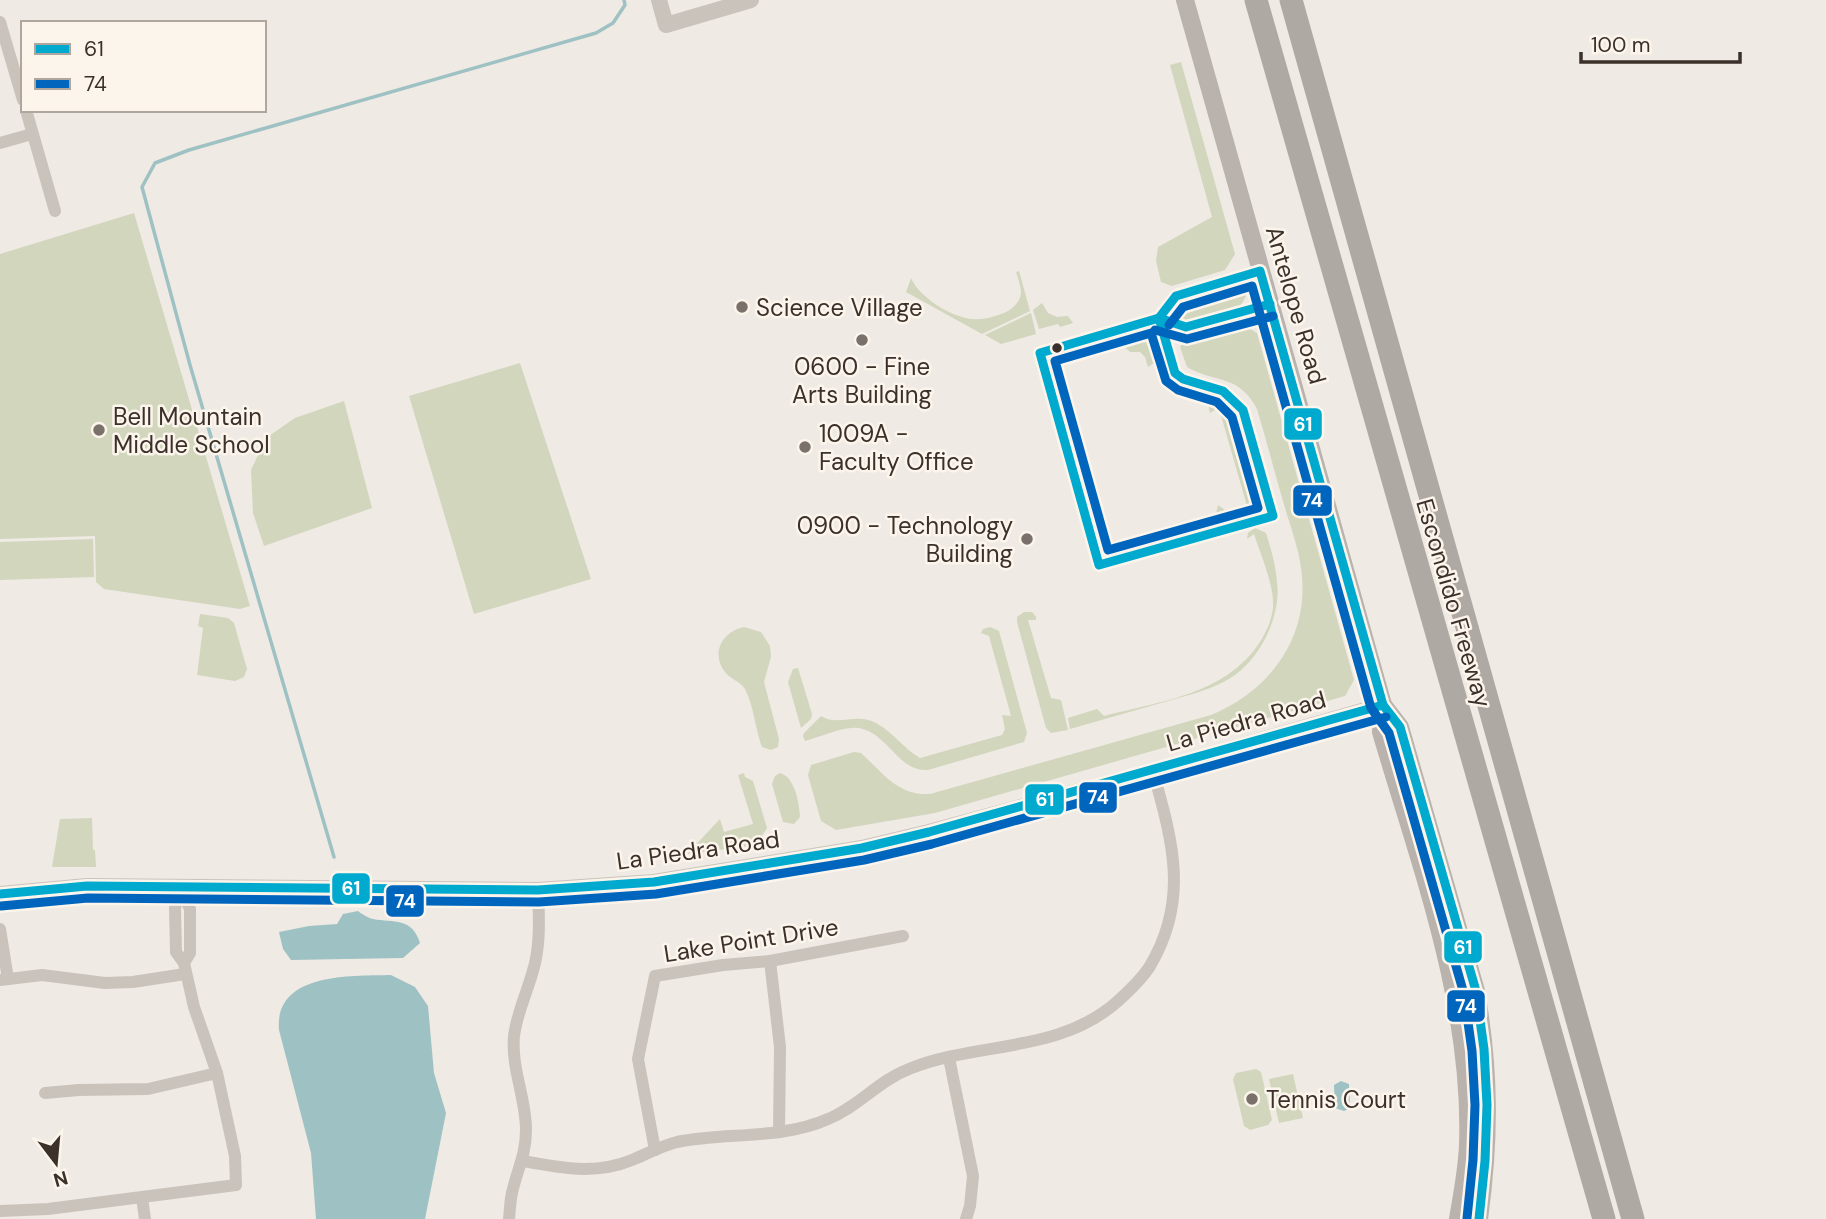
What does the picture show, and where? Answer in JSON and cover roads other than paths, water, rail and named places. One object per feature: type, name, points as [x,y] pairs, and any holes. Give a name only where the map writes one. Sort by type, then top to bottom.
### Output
[{"type":"highway","name":"Escondido Freeway","points":[[1256,0],[1604,1219]]},
{"type":"highway","name":"Escondido Freeway","points":[[1291,0],[1633,1219]]},
{"type":"highway","points":[[1586,1157],[1584,1188],[1592,1219]]},
{"type":"highway","points":[[1618,1168],[1641,1204],[1646,1219]]},
{"type":"main road","name":"Antelope Road","points":[[1185,0],[1383,705],[1381,732],[1457,1006],[1468,1108],[1468,1147],[1458,1219]]},
{"type":"main road","name":"Antelope Road","points":[[1383,705],[1400,727],[1476,991],[1483,1032],[1488,1108],[1488,1141],[1479,1219]]},
{"type":"street","points":[[659,0],[666,25],[751,0]]},
{"type":"street","points":[[0,23],[21,93]]},
{"type":"street","points":[[27,112],[55,211]]},
{"type":"street","points":[[0,143],[33,134]]},
{"type":"street","name":"La Piedra Road","points":[[0,894],[87,886],[538,890],[654,882],[862,848],[995,815],[1383,705]]},
{"type":"street","points":[[523,1161],[566,1169],[589,1170],[631,1161],[676,1143],[808,1127],[830,1119],[853,1105],[881,1082],[910,1069],[950,1058],[1044,1040],[1076,1029],[1105,1013],[1128,992],[1149,967],[1164,935],[1173,898],[1175,868],[1171,838],[1153,771]]},
{"type":"street","points":[[0,1211],[48,1209],[236,1185],[235,1156],[216,1073],[185,969],[176,952],[175,908],[180,887]]},
{"type":"street","points":[[509,1219],[512,1191],[523,1161],[526,1132],[525,1109],[515,1062],[514,1037],[518,1011],[533,973],[537,954],[538,890]]},
{"type":"street","points":[[0,929],[4,980],[42,975],[104,983],[133,982],[185,969]]},
{"type":"street","name":"Lake Point Drive","points":[[655,1150],[638,1059],[655,976],[770,961],[903,936]]},
{"type":"street","points":[[770,961],[780,1047],[779,1132]]},
{"type":"street","points":[[950,1058],[973,1176],[966,1219]]},
{"type":"street","points":[[46,1093],[148,1089],[216,1073]]},
{"type":"street","points":[[142,1198],[145,1219]]},
{"type":"water","points":[[358,911],[371,918],[407,925],[417,935],[420,943],[403,958],[291,960],[283,949],[279,932],[337,924],[343,914]]},
{"type":"water","points":[[391,975],[415,987],[428,1006],[434,1073],[446,1113],[425,1219],[316,1219],[311,1153],[279,1030],[281,1011],[289,997],[302,987],[318,981]]},
{"type":"water","points":[[1341,1081],[1349,1084],[1350,1108],[1344,1111],[1335,1108],[1334,1085]]},
{"type":"waterway","points":[[334,857],[190,365],[142,187],[155,163],[189,150],[596,33],[613,23],[625,5],[624,0]]},
{"type":"place","name":"Science Village","points":[[742,307]]},
{"type":"place","name":"0600 - Fine Arts Building","points":[[862,340]]},
{"type":"place","name":"Bell Mountain Middle School","points":[[99,430]]},
{"type":"place","name":"1009A - Faculty Office","points":[[805,447]]},
{"type":"place","name":"0900 - Technology Building","points":[[1027,539]]},
{"type":"place","name":"Tennis Court","points":[[1252,1099]]}]
